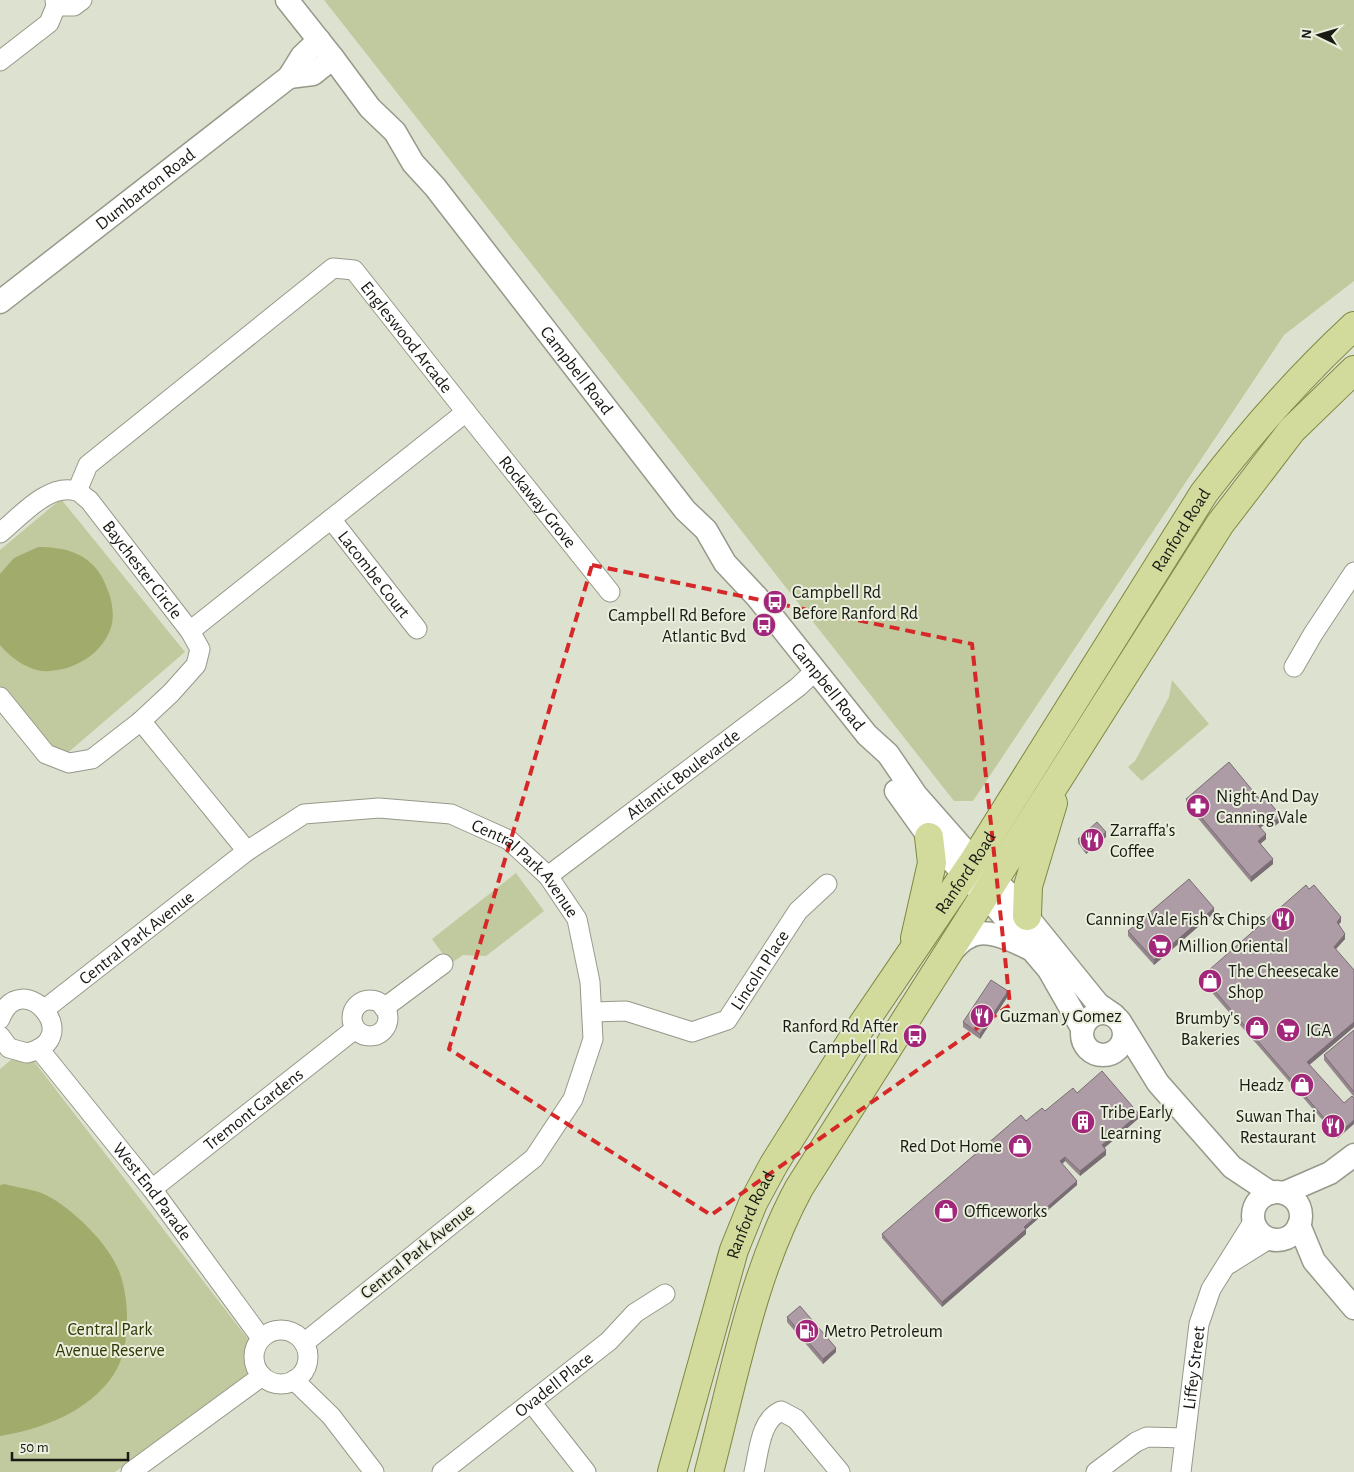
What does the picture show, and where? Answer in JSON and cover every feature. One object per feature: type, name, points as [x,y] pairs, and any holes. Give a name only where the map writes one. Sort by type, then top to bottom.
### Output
[{"type":"main road","name":"Ranford Road","points":[[672,1472],[734,1250],[753,1202],[796,1127],[852,1040],[970,867],[1204,493],[1238,448],[1320,357],[1354,326]]},
{"type":"main road","name":"Ranford Road","points":[[710,1472],[753,1305],[776,1235],[787,1210],[820,1153],[991,888],[1012,849],[1220,524],[1292,430],[1354,370]]},
{"type":"main road","points":[[1027,916],[1028,886],[1063,771]]},
{"type":"main road","points":[[910,956],[932,863],[929,837]]},
{"type":"street","points":[[0,61],[49,23],[55,3],[74,6],[82,0]]},
{"type":"street","name":"Campbell Road","points":[[287,0],[334,58],[370,108],[395,132],[413,163],[435,187],[685,510],[706,530],[725,563],[758,597],[870,739],[888,754],[970,867],[991,888],[1027,916],[1098,1004],[1119,1022],[1158,1083],[1232,1167],[1277,1193],[1295,1200],[1314,1261],[1354,1308]]},
{"type":"street","name":"Dumbarton Road","points":[[0,302],[288,77],[302,56],[319,40]]},
{"type":"street","points":[[288,77],[313,74],[334,58]]},
{"type":"street","name":"Engleswood Arcade","points":[[77,491],[88,465],[333,268],[354,270],[466,412]]},
{"type":"street","points":[[190,631],[466,412]]},
{"type":"street","name":"Rockaway Grove","points":[[466,412],[610,592]]},
{"type":"street","points":[[1,529],[36,503],[57,491],[77,491]]},
{"type":"street","name":"Baychester Circle","points":[[0,696],[46,754],[69,763],[92,759],[142,721],[171,693],[196,664],[200,649],[190,631],[89,500],[77,491]]},
{"type":"street","name":"Lacombe Court","points":[[331,519],[417,630]]},
{"type":"street","points":[[1294,667],[1323,617],[1354,572]]},
{"type":"street","name":"Atlantic Boulevarde","points":[[548,876],[798,687],[815,671]]},
{"type":"street","points":[[142,721],[247,851]]},
{"type":"street","name":"Campbell Road","points":[[870,739],[878,766],[929,837],[970,867]]},
{"type":"street","name":"Central Park Avenue","points":[[46,1009],[247,851],[304,814],[379,808],[452,814],[509,840],[548,876],[577,919],[590,982],[593,1039],[573,1100],[534,1158],[304,1343]]},
{"type":"street","name":"Lincoln Place","points":[[593,1012],[626,1011],[692,1032],[727,1020],[798,911],[827,884]]},
{"type":"street","name":"Campbell Road","points":[[991,888],[1049,970],[1082,1028]]},
{"type":"street","name":"Campbell Road","points":[[946,957],[967,937],[976,934],[1004,937],[1034,951]]},
{"type":"street","name":"Tremont Gardens","points":[[152,1189],[355,1029],[365,1036],[378,1034],[383,1031],[388,1019],[384,1008],[443,964]]},
{"type":"street","points":[[1,1039],[9,1048],[27,1054],[44,1046],[51,1035],[52,1026],[46,1009],[32,1000],[23,1000],[3,1008]]},
{"type":"street","points":[[1099,1013],[1119,1022],[1124,1036],[1118,1049],[1106,1055],[1098,1055],[1087,1048],[1082,1036],[1082,1028],[1092,1016],[1099,1013]]},
{"type":"street","name":"West End Parade","points":[[38,1050],[152,1189],[261,1338]]},
{"type":"street","name":"Campbell Road","points":[[1106,1055],[1158,1083]]},
{"type":"street","points":[[1253,1218],[1259,1199],[1330,1173],[1354,1155]]},
{"type":"street","name":"Campbell Road","points":[[1232,1167],[1256,1229],[1314,1261]]},
{"type":"street","points":[[1273,1240],[1292,1235],[1300,1218],[1330,1173]]},
{"type":"street","name":"Liffey Street","points":[[1181,1472],[1199,1324],[1211,1289],[1253,1218]]},
{"type":"street","name":"Liffey Street","points":[[1224,1268],[1273,1240]]},
{"type":"street","name":"Ovadell Place","points":[[442,1472],[609,1341],[634,1313],[665,1294]]},
{"type":"street","points":[[275,1330],[293,1332],[304,1343],[308,1358],[306,1368],[294,1380],[284,1384],[274,1383],[262,1376],[255,1365],[254,1356],[261,1338],[275,1330]]},
{"type":"street","points":[[137,1470],[262,1376]]},
{"type":"street","points":[[294,1380],[331,1416],[374,1472]]},
{"type":"street","points":[[531,1402],[586,1472]]},
{"type":"street","points":[[754,1472],[767,1423],[772,1415],[781,1411],[796,1419],[840,1472]]},
{"type":"street","points":[[1096,1472],[1136,1442],[1147,1437],[1185,1438]]},
{"type":"highlighted area","points":[[592,565],[972,644],[1010,1005],[711,1215],[449,1049]]},
{"type":"green space","points":[[324,0],[1354,0],[1354,281],[1284,335],[973,801],[954,801]]},
{"type":"green space","points":[[61,499],[185,652],[57,762],[0,691],[0,550]]},
{"type":"green space","points":[[1172,680],[1209,724],[1142,781],[1128,767],[1135,761],[1169,697]]},
{"type":"green space","points":[[516,873],[544,911],[486,956],[463,955],[450,964],[432,939]]},
{"type":"green space","name":"Central Park Avenue Reserve","points":[[12,1059],[33,1060],[251,1343],[251,1372],[115,1472],[0,1472],[0,1069]]},
{"type":"shaded area","points":[[38,547],[62,549],[82,556],[90,562],[103,579],[112,603],[112,624],[103,643],[88,658],[59,670],[35,670],[22,664],[0,645],[0,574],[14,558]]},
{"type":"shaded area","points":[[5,1184],[46,1195],[78,1217],[98,1238],[114,1260],[123,1282],[127,1323],[124,1351],[120,1363],[104,1387],[92,1399],[63,1417],[32,1429],[0,1436],[0,1185]]},
{"type":"building","points":[[1229,762],[1262,802],[1266,798],[1281,816],[1271,824],[1266,818],[1258,825],[1266,834],[1258,841],[1273,859],[1251,877],[1186,799]]},
{"type":"building","name":"Zarraffa's Coffee","points":[[1097,822],[1106,832],[1086,849],[1078,839]]},
{"type":"building","points":[[1189,879],[1214,908],[1154,960],[1128,931]]},
{"type":"building","points":[[1306,885],[1309,889],[1314,885],[1341,917],[1337,922],[1345,934],[1334,947],[1354,970],[1354,1022],[1307,1062],[1344,1103],[1352,1096],[1354,1098],[1354,1120],[1338,1134],[1208,983],[1209,970]]},
{"type":"building","points":[[991,980],[1008,991],[980,1034],[963,1022]]},
{"type":"building","points":[[1354,1030],[1354,1092],[1324,1055]]},
{"type":"building","points":[[1102,1071],[1139,1114],[1102,1145],[1106,1150],[1080,1171],[1065,1157],[1060,1161],[1077,1181],[1024,1227],[1026,1229],[942,1302],[882,1234],[1021,1115],[1026,1121],[1042,1108],[1045,1111],[1073,1088],[1077,1093]]},
{"type":"building","points":[[800,1306],[836,1348],[823,1359],[787,1317]]},
{"type":"place","name":"Campbell Rd Before Ranford Rd","points":[[775,602]]},
{"type":"place","name":"Campbell Rd Before Atlantic Bvd","points":[[764,625]]},
{"type":"place","name":"Night And Day Canning Vale","points":[[1198,806]]},
{"type":"place","name":"Zarraffa's Coffee","points":[[1092,840]]},
{"type":"place","name":"Canning Vale Fish & Chips","points":[[1283,919]]},
{"type":"place","name":"Million Oriental","points":[[1160,946]]},
{"type":"place","name":"The Cheesecake Shop","points":[[1210,981]]},
{"type":"place","name":"Guzman y Gomez","points":[[982,1016]]},
{"type":"place","name":"Brumby's Bakeries","points":[[1257,1028]]},
{"type":"place","name":"IGA","points":[[1288,1030]]},
{"type":"place","name":"Ranford Rd After Campbell Rd","points":[[915,1036]]},
{"type":"place","name":"Headz","points":[[1302,1085]]},
{"type":"place","name":"Tribe Early Learning","points":[[1083,1122]]},
{"type":"place","name":"Suwan Thai Restaurant","points":[[1333,1126]]},
{"type":"place","name":"Red Dot Home","points":[[1020,1146]]},
{"type":"place","name":"Officeworks","points":[[946,1211]]},
{"type":"place","name":"Metro Petroleum","points":[[807,1331]]}]
